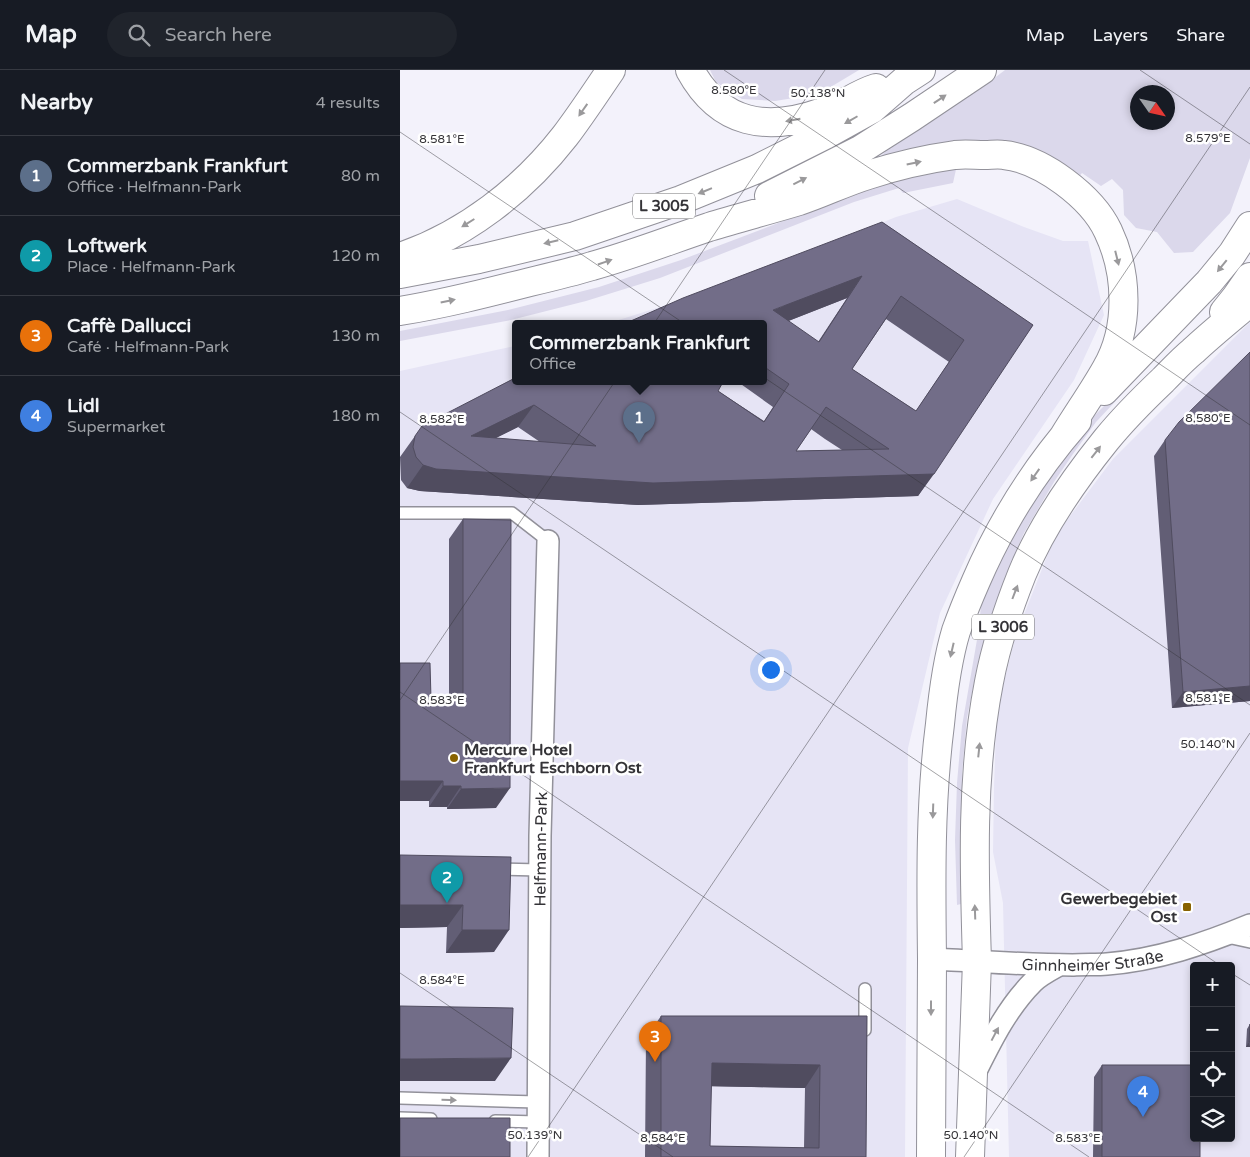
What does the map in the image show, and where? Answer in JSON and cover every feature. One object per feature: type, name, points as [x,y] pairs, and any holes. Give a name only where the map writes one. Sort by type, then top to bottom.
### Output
[{"type":"main road","points":[[400,257],[444,238],[469,223],[497,204],[525,180],[566,135],[611,70]]},
{"type":"main road","points":[[690,70],[697,83],[712,100],[727,111],[739,117],[775,123],[799,119],[824,111],[868,90],[912,76]]},
{"type":"main road","name":"L 3005","points":[[400,311],[498,290],[592,266],[710,227],[860,150],[982,70]]},
{"type":"main road","name":"L 3005","points":[[400,274],[479,259],[575,236],[681,200],[757,169],[825,135],[872,109],[912,76]]},
{"type":"main road","points":[[710,227],[801,200],[867,175],[957,155],[1006,155],[1045,169],[1077,192],[1098,213],[1113,241],[1122,279],[1124,303],[1122,325],[1107,368],[1064,436]]},
{"type":"main road","points":[[1064,436],[1137,356],[1209,282],[1232,254],[1250,226]]},
{"type":"main road","points":[[1191,352],[1250,277]]},
{"type":"main road","points":[[1191,352],[1250,302]]},
{"type":"main road","name":"L 3006","points":[[970,1157],[976,961],[975,823],[978,759],[989,682],[997,645],[1022,573],[1051,517],[1070,488],[1107,439],[1191,352]]},
{"type":"main road","name":"L 3006","points":[[932,1157],[932,839],[936,750],[945,679],[956,631],[966,603],[991,548],[1025,488],[1064,436]]},
{"type":"street","name":"Helfmann-Park","points":[[538,1157],[540,870],[548,541]]},
{"type":"street","name":"Ginnheimer Straße","points":[[932,959],[1059,965],[1106,964],[1146,959],[1184,949],[1250,925]]},
{"type":"street","points":[[972,1077],[998,1028],[1022,994],[1035,980],[1059,965]]},
{"type":"lane","points":[[400,513],[512,513],[548,541]]},
{"type":"lane","points":[[484,869],[540,870]]},
{"type":"lane","points":[[1223,936],[1250,942]]},
{"type":"lane","points":[[865,990],[865,1039]]},
{"type":"lane","points":[[400,1098],[538,1112]]},
{"type":"lane","points":[[480,1120],[510,1126],[538,1112]]},
{"type":"lane","points":[[400,1118],[440,1119]]},
{"type":"shaded area","points":[[710,70],[859,70],[819,94],[775,101],[742,99],[716,82]]},
{"type":"shaded area","points":[[1005,70],[1250,70],[1250,158],[1230,213],[1193,252],[1174,253],[1157,232],[1136,228],[1124,215],[1123,190],[1112,179],[1101,186],[1082,173],[1078,178],[1006,144],[980,140],[953,141],[879,158],[886,151]]},
{"type":"shaded area","points":[[957,165],[953,183],[903,193],[899,188],[854,202],[660,278],[586,301],[511,320],[400,341],[400,331],[508,310],[599,287],[681,260],[786,220],[817,206],[894,180]]},
{"type":"shaded area","points":[[957,199],[1063,241],[1088,241],[1104,315],[1074,380],[993,499],[940,613],[908,748],[905,1157],[400,1157],[400,371],[512,347],[512,385],[767,385],[767,320],[619,320],[717,289],[896,217]]},
{"type":"shaded area","points":[[1250,241],[1250,252],[1238,269],[1096,422],[1054,482],[1024,533],[988,625],[967,718],[962,773],[961,904],[957,905],[955,840],[962,726],[981,606],[985,592],[1011,534],[1069,446]]},
{"type":"shaded area","name":"Gewerbegebiet Ost","points":[[1250,322],[1250,1157],[1009,1157],[1003,903],[993,852],[996,729],[1002,689],[1016,635],[1055,536],[1113,459]]},
{"type":"building","points":[[882,222],[1033,325],[934,474],[653,483],[436,469],[423,465],[416,457],[413,447],[415,436],[422,426],[512,380],[512,385],[721,385],[718,391],[764,422],[789,384],[767,369],[767,320],[633,320],[683,298]],"holes":[[[862,276],[819,342],[773,310]],[[901,296],[964,340],[916,411],[852,369]],[[534,405],[596,446],[471,436]],[[826,407],[889,449],[796,451]]]},
{"type":"building","points":[[1250,352],[1250,686],[1183,692],[1165,440],[1179,422]]},
{"type":"building","points":[[463,519],[511,520],[510,788],[461,789],[461,786],[443,786],[443,781],[400,781],[400,663],[430,663],[431,699],[463,698]]},
{"type":"building","points":[[400,855],[511,857],[509,930],[462,930],[463,905],[400,905]]},
{"type":"building","points":[[400,1006],[513,1008],[511,1058],[400,1059]]},
{"type":"building","points":[[661,1016],[867,1016],[866,1157],[661,1157]],"holes":[[[712,1063],[820,1065],[819,1148],[710,1146]]]},
{"type":"building","points":[[1102,1065],[1190,1065],[1190,1142],[1200,1142],[1200,1157],[1102,1157]]},
{"type":"building","points":[[400,1118],[510,1118],[510,1157],[400,1157]]},
{"type":"place","name":"Commerzbank Frankfurt","points":[[639,443]]},
{"type":"place","name":"Mercure Hotel Frankfurt Eschborn Ost","points":[[454,758]]},
{"type":"place","name":"Loftwerk","points":[[447,903]]},
{"type":"place","name":"Gewerbegebiet Ost","points":[[1187,907]]},
{"type":"place","name":"Caffè Dallucci","points":[[655,1062]]},
{"type":"place","name":"Lidl","points":[[1143,1117]]}]
